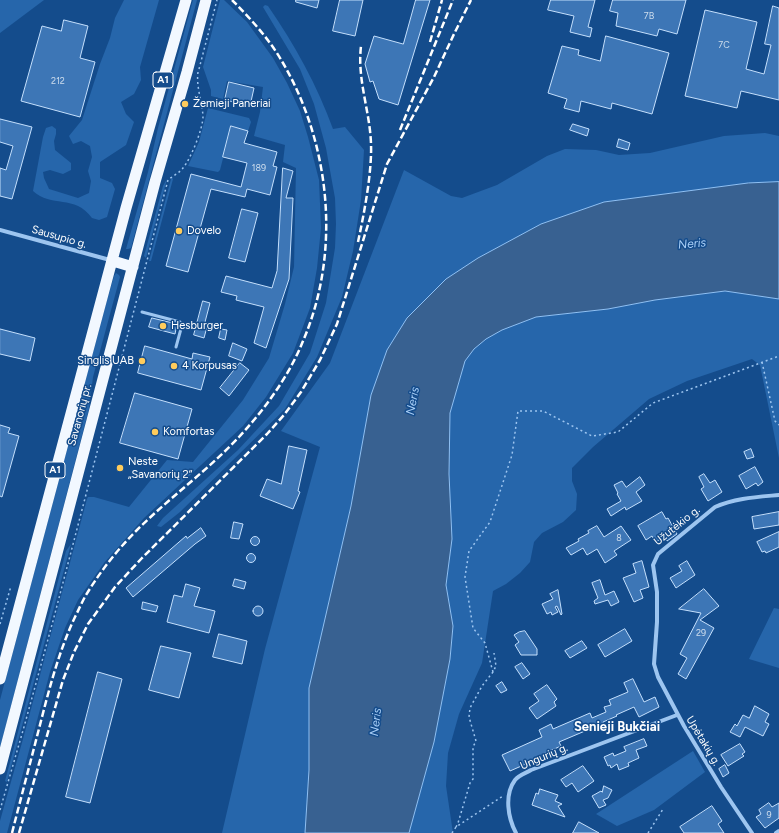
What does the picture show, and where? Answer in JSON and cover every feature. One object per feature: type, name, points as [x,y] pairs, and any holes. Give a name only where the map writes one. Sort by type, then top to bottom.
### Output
[{"type":"highway","name":"Savanorių pr.","points":[[0,679],[126,208],[186,0]]},
{"type":"highway","name":"Savanorių pr.","points":[[0,767],[155,182],[206,0]]},
{"type":"highway","points":[[113,261],[133,266]]},
{"type":"street","name":"Sausupio g.","points":[[0,230],[113,261]]},
{"type":"street","name":"Užutėkio g.","points":[[655,651],[657,592],[653,565],[658,554],[715,507],[743,499],[779,495]]},
{"type":"street","name":"Upėtakių g.","points":[[655,651],[654,664],[658,677],[677,714],[721,787],[752,833]]},
{"type":"street","name":"Ungurių g.","points":[[511,791],[515,781],[531,770],[677,714]]},
{"type":"street","points":[[511,791],[508,800],[509,811],[512,826],[516,833]]},
{"type":"lane","points":[[142,312],[180,322],[182,325],[176,348]]},
{"type":"path","points":[[0,810],[48,636],[168,180],[183,168],[191,154],[199,133],[203,117],[197,84],[197,73],[217,0]]},
{"type":"path","points":[[493,672],[485,643],[473,628],[465,577],[469,551],[490,522],[512,455],[518,411],[543,411],[592,436],[618,432],[653,403],[779,356]]},
{"type":"path","points":[[762,362],[775,420],[779,425]]},
{"type":"path","points":[[0,624],[11,586]]},
{"type":"path","points":[[452,833],[458,823],[470,783],[473,779],[473,747],[476,740],[469,717],[470,708],[482,686],[496,666],[494,654]]},
{"type":"path","points":[[456,827],[511,791]]},
{"type":"path","points":[[648,833],[663,809]]},
{"type":"shaded area","points":[[0,0],[44,0],[0,33]]},
{"type":"shaded area","points":[[124,0],[159,0],[140,67],[141,80],[134,94],[121,102],[126,114],[134,122],[126,145],[100,162],[100,178],[112,183],[115,189],[107,217],[99,220],[92,218],[78,206],[71,203],[47,199],[33,191],[43,137],[46,128],[52,126],[56,129],[54,141],[55,150],[71,163],[71,170],[63,174],[50,170],[43,172],[49,189],[78,198],[89,193],[91,181],[88,171],[92,157],[90,146],[81,141],[73,144],[69,136],[82,120],[110,38],[115,18]]},
{"type":"shaded area","points":[[193,0],[197,0],[131,248],[126,249],[148,172],[158,128]]},
{"type":"shaded area","points":[[220,0],[224,0],[247,22],[273,58],[300,111],[308,137],[319,180],[321,228],[317,268],[310,308],[293,353],[266,397],[243,426],[144,518],[104,563],[78,600],[65,628],[50,672],[7,833],[0,833],[0,821],[88,497],[94,497],[129,507],[167,460],[193,462],[243,400],[269,358],[285,304],[294,267],[296,168],[283,162],[285,145],[254,136],[260,112],[263,87],[227,81],[223,99],[211,96],[211,90],[203,67]]},
{"type":"shaded area","points":[[265,5],[268,6],[278,21],[305,66],[333,129],[345,127],[364,150],[361,200],[353,251],[342,297],[317,357],[285,409],[180,512],[161,527],[157,526],[163,518],[238,450],[279,406],[310,353],[326,303],[335,248],[336,224],[335,198],[326,148],[314,104],[300,69],[263,7]]},
{"type":"shaded area","points":[[208,108],[249,118],[251,122],[248,131],[231,127],[220,170],[218,172],[188,166],[199,142]]},
{"type":"shaded area","points":[[765,133],[779,136],[779,182],[748,183],[604,202],[541,224],[478,258],[371,395],[351,506],[309,688],[309,770],[305,833],[222,833],[265,649],[320,447],[281,431],[330,363],[404,170],[451,196],[462,198],[497,185],[547,156],[565,149],[596,150],[619,155],[650,153],[724,136]]},
{"type":"shaded area","points":[[167,179],[146,258],[144,256],[163,186]]},
{"type":"shaded area","points":[[171,179],[173,179],[151,261],[149,261]]},
{"type":"shaded area","points":[[116,273],[120,277],[93,377],[89,409],[0,748],[0,700],[107,300]]},
{"type":"shaded area","points":[[725,291],[779,299],[779,458],[760,365],[752,359],[687,381],[649,399],[593,447],[572,468],[572,481],[577,494],[576,510],[563,522],[542,533],[534,542],[530,562],[520,573],[506,584],[493,591],[482,663],[459,714],[448,753],[446,786],[453,833],[409,833],[434,742],[450,659],[453,626],[446,585],[452,539],[449,474],[450,413],[465,361],[474,349],[486,339],[502,330],[536,317],[608,309],[655,300]]},
{"type":"shaded area","points":[[71,544],[7,782],[5,781],[66,551]]},
{"type":"shaded area","points":[[774,608],[779,609],[779,668],[749,659]]},
{"type":"shaded area","points":[[693,751],[705,772],[654,810],[617,826],[596,814]]},
{"type":"water","name":"Neris","points":[[779,182],[779,299],[725,291],[655,300],[608,309],[536,317],[502,330],[486,339],[474,349],[465,361],[450,413],[449,474],[452,539],[446,585],[453,626],[450,659],[434,742],[409,833],[305,833],[309,770],[309,688],[351,506],[371,395],[387,350],[407,318],[446,279],[478,258],[541,224],[604,202],[748,183]]},
{"type":"building","points":[[296,0],[319,0],[317,8],[296,2]]},
{"type":"building","points":[[340,0],[363,0],[355,36],[333,31]]},
{"type":"building","points":[[416,0],[430,0],[398,105],[379,99],[373,81],[370,82],[365,64],[374,36],[403,44]]},
{"type":"building","points":[[551,0],[595,0],[588,27],[592,28],[590,37],[570,32],[574,16],[548,10]]},
{"type":"building","points":[[613,0],[686,0],[677,34],[659,29],[657,36],[616,26],[618,13],[610,11]]},
{"type":"building","points":[[773,6],[779,8],[779,100],[741,91],[737,108],[685,96],[705,10],[757,22],[746,69],[764,74],[771,45],[765,44]]},
{"type":"building","points":[[64,20],[88,26],[80,58],[95,62],[80,117],[21,101],[42,26],[61,31]]},
{"type":"building","points":[[606,36],[669,53],[652,114],[612,103],[611,109],[581,101],[579,112],[564,108],[567,99],[548,93],[562,46],[579,50],[578,55],[600,61]]},
{"type":"building","points":[[229,82],[254,88],[250,106],[225,100]]},
{"type":"building","points":[[0,119],[32,127],[12,199],[0,196],[0,168],[6,170],[13,146],[0,142]]},
{"type":"building","points":[[573,124],[589,129],[587,136],[570,130]]},
{"type":"building","points":[[231,126],[248,131],[244,143],[277,152],[273,166],[277,167],[270,195],[247,189],[245,197],[211,189],[188,272],[166,266],[191,174],[241,187],[247,163],[223,157]]},
{"type":"building","points":[[619,139],[630,143],[628,150],[617,147]]},
{"type":"building","points":[[283,168],[293,171],[286,198],[293,198],[289,279],[266,348],[254,343],[264,307],[236,300],[237,296],[221,292],[226,276],[272,288],[277,271]]},
{"type":"building","points":[[242,209],[258,213],[245,262],[229,258]]},
{"type":"building","points":[[203,301],[210,303],[205,322],[208,323],[204,338],[194,335]]},
{"type":"building","name":"Hesburger","points":[[152,318],[177,324],[175,334],[149,327]]},
{"type":"building","points":[[0,329],[35,338],[30,361],[0,354]]},
{"type":"building","points":[[221,329],[227,330],[225,340],[219,338]]},
{"type":"building","points":[[233,343],[247,349],[242,361],[229,356]]},
{"type":"building","name":"4 Korpusas","points":[[145,346],[192,359],[193,353],[210,357],[201,390],[138,373]]},
{"type":"building","points":[[240,363],[249,370],[229,396],[220,388]]},
{"type":"building","name":"Komfortas","points":[[135,393],[192,409],[178,459],[120,443]]},
{"type":"building","points":[[0,425],[10,428],[8,433],[19,436],[2,497],[0,496]]},
{"type":"building","points":[[289,446],[307,450],[298,491],[300,492],[293,509],[260,496],[267,479],[281,484]]},
{"type":"building","points":[[751,449],[754,457],[747,459],[744,452]]},
{"type":"building","points":[[755,467],[763,482],[758,486],[756,483],[746,489],[739,476]]},
{"type":"building","points":[[704,474],[710,483],[715,480],[722,492],[708,501],[701,489],[704,487],[699,477]]},
{"type":"building","points":[[640,477],[645,485],[636,492],[642,501],[626,510],[625,507],[611,516],[607,509],[621,501],[614,485],[622,481],[626,487]]},
{"type":"building","points":[[662,512],[666,519],[668,518],[677,534],[667,541],[665,537],[655,542],[652,536],[646,540],[638,526]]},
{"type":"building","points":[[779,512],[779,525],[754,529],[752,517]]},
{"type":"building","points":[[234,522],[243,524],[239,539],[231,538]]},
{"type":"building","points":[[597,526],[604,537],[621,526],[631,540],[614,551],[617,555],[605,563],[597,549],[587,555],[583,548],[571,555],[566,548],[579,541],[578,539],[589,533],[588,531]]},
{"type":"building","points":[[201,528],[206,536],[133,597],[126,588],[186,536],[187,538]]},
{"type":"building","points":[[779,532],[779,547],[766,553],[765,551],[762,552],[757,542]]},
{"type":"building","points":[[255,536],[260,541],[255,546],[250,541]]},
{"type":"building","points":[[251,553],[256,558],[251,563],[246,558]]},
{"type":"building","points":[[642,561],[649,587],[640,590],[643,598],[634,602],[623,578],[636,573],[633,564]]},
{"type":"building","points":[[687,561],[695,575],[676,588],[670,578],[682,571],[679,566]]},
{"type":"building","points":[[235,579],[246,582],[244,589],[233,586]]},
{"type":"building","points":[[600,580],[605,595],[614,591],[619,602],[611,606],[608,600],[595,604],[594,601],[598,598],[592,583]]},
{"type":"building","points":[[186,584],[200,588],[194,606],[215,611],[209,633],[167,622],[174,595],[182,597]]},
{"type":"building","points":[[704,589],[719,606],[700,620],[714,628],[686,679],[678,674],[687,658],[680,654],[701,613],[679,609]]},
{"type":"building","points":[[558,590],[562,614],[561,615],[557,606],[555,607],[558,612],[552,615],[551,612],[547,614],[542,604],[553,599],[550,594]]},
{"type":"building","points":[[143,602],[158,606],[156,612],[142,609]]},
{"type":"building","points":[[256,606],[260,606],[262,607],[262,615],[256,616],[253,613],[253,609]]},
{"type":"building","points":[[625,629],[632,641],[605,657],[598,645]]},
{"type":"building","points":[[525,631],[537,649],[537,655],[521,655],[515,645],[519,642],[514,635]]},
{"type":"building","points":[[219,634],[247,641],[242,664],[213,657]]},
{"type":"building","points":[[582,641],[587,648],[570,658],[565,651]]},
{"type":"building","points":[[161,646],[191,653],[179,698],[149,690]]},
{"type":"building","points":[[522,663],[530,674],[523,679],[515,667]]},
{"type":"building","points":[[98,672],[122,679],[90,803],[66,797]]},
{"type":"building","points":[[633,679],[644,702],[655,697],[659,707],[639,717],[634,707],[603,722],[604,726],[593,731],[592,728],[559,742],[561,746],[543,754],[544,756],[510,771],[502,755],[542,737],[539,730],[551,724],[553,729],[590,713],[592,718],[606,712],[604,707],[611,705],[609,700],[628,692],[624,683]]},
{"type":"building","points":[[502,682],[507,690],[501,693],[496,686]]},
{"type":"building","points":[[547,685],[557,699],[554,702],[556,706],[537,719],[529,708],[539,701],[534,694]]},
{"type":"building","points":[[755,706],[769,714],[765,722],[769,724],[763,736],[745,727],[740,737],[730,732],[735,724],[737,726],[743,715],[749,718]]},
{"type":"building","points":[[644,739],[647,746],[636,750],[639,758],[628,763],[629,766],[619,770],[617,764],[611,768],[610,765],[608,766],[604,757],[613,753],[614,756],[626,751],[624,747]]},
{"type":"building","points":[[740,744],[745,752],[742,754],[744,756],[728,766],[721,755]]},
{"type":"building","points":[[725,765],[729,773],[723,777],[719,769]]},
{"type":"building","points":[[583,766],[594,781],[578,792],[572,783],[566,787],[561,780]]},
{"type":"building","points":[[604,786],[612,790],[608,798],[603,800],[606,805],[599,808],[592,796],[601,791],[602,792]]},
{"type":"building","points":[[540,789],[558,795],[555,801],[562,804],[558,806],[565,817],[532,805],[536,793],[538,794]]},
{"type":"building","points":[[769,803],[772,807],[779,803],[779,818],[765,828],[756,817],[761,814],[759,810]]},
{"type":"building","points":[[712,806],[722,821],[718,824],[724,833],[684,833],[680,827]]},
{"type":"building","points":[[579,822],[599,833],[573,833]]},
{"type":"railway","points":[[12,833],[56,666],[75,617],[86,595],[109,562],[129,538],[227,449],[258,415],[276,392],[291,367],[303,341],[315,307],[323,272],[326,236],[325,200],[320,164],[312,129],[299,95],[278,54],[260,30],[232,0]]},
{"type":"railway","points":[[430,42],[442,0]]},
{"type":"railway","points":[[400,130],[453,0]]},
{"type":"railway","points":[[19,833],[63,680],[74,652],[88,624],[115,587],[142,558],[267,434],[284,415],[301,392],[320,360],[337,324],[387,164],[434,77],[471,0]]},
{"type":"railway","points":[[358,242],[367,193],[371,155],[370,132],[362,83],[360,59],[361,46]]},
{"type":"place","name":"Žemieji Paneriai","points":[[185,104]]},
{"type":"place","name":"Dovelo","points":[[179,231]]},
{"type":"place","name":"Hesburger","points":[[163,326]]},
{"type":"place","name":"Singlis UAB","points":[[142,361]]},
{"type":"place","name":"4 Korpusas","points":[[174,366]]},
{"type":"place","name":"Komfortas","points":[[155,432]]},
{"type":"place","name":"Neste „Savanorių 2“","points":[[120,468]]},
{"type":"district","name":"Senieji Bukčiai","points":[[617,727]]}]
